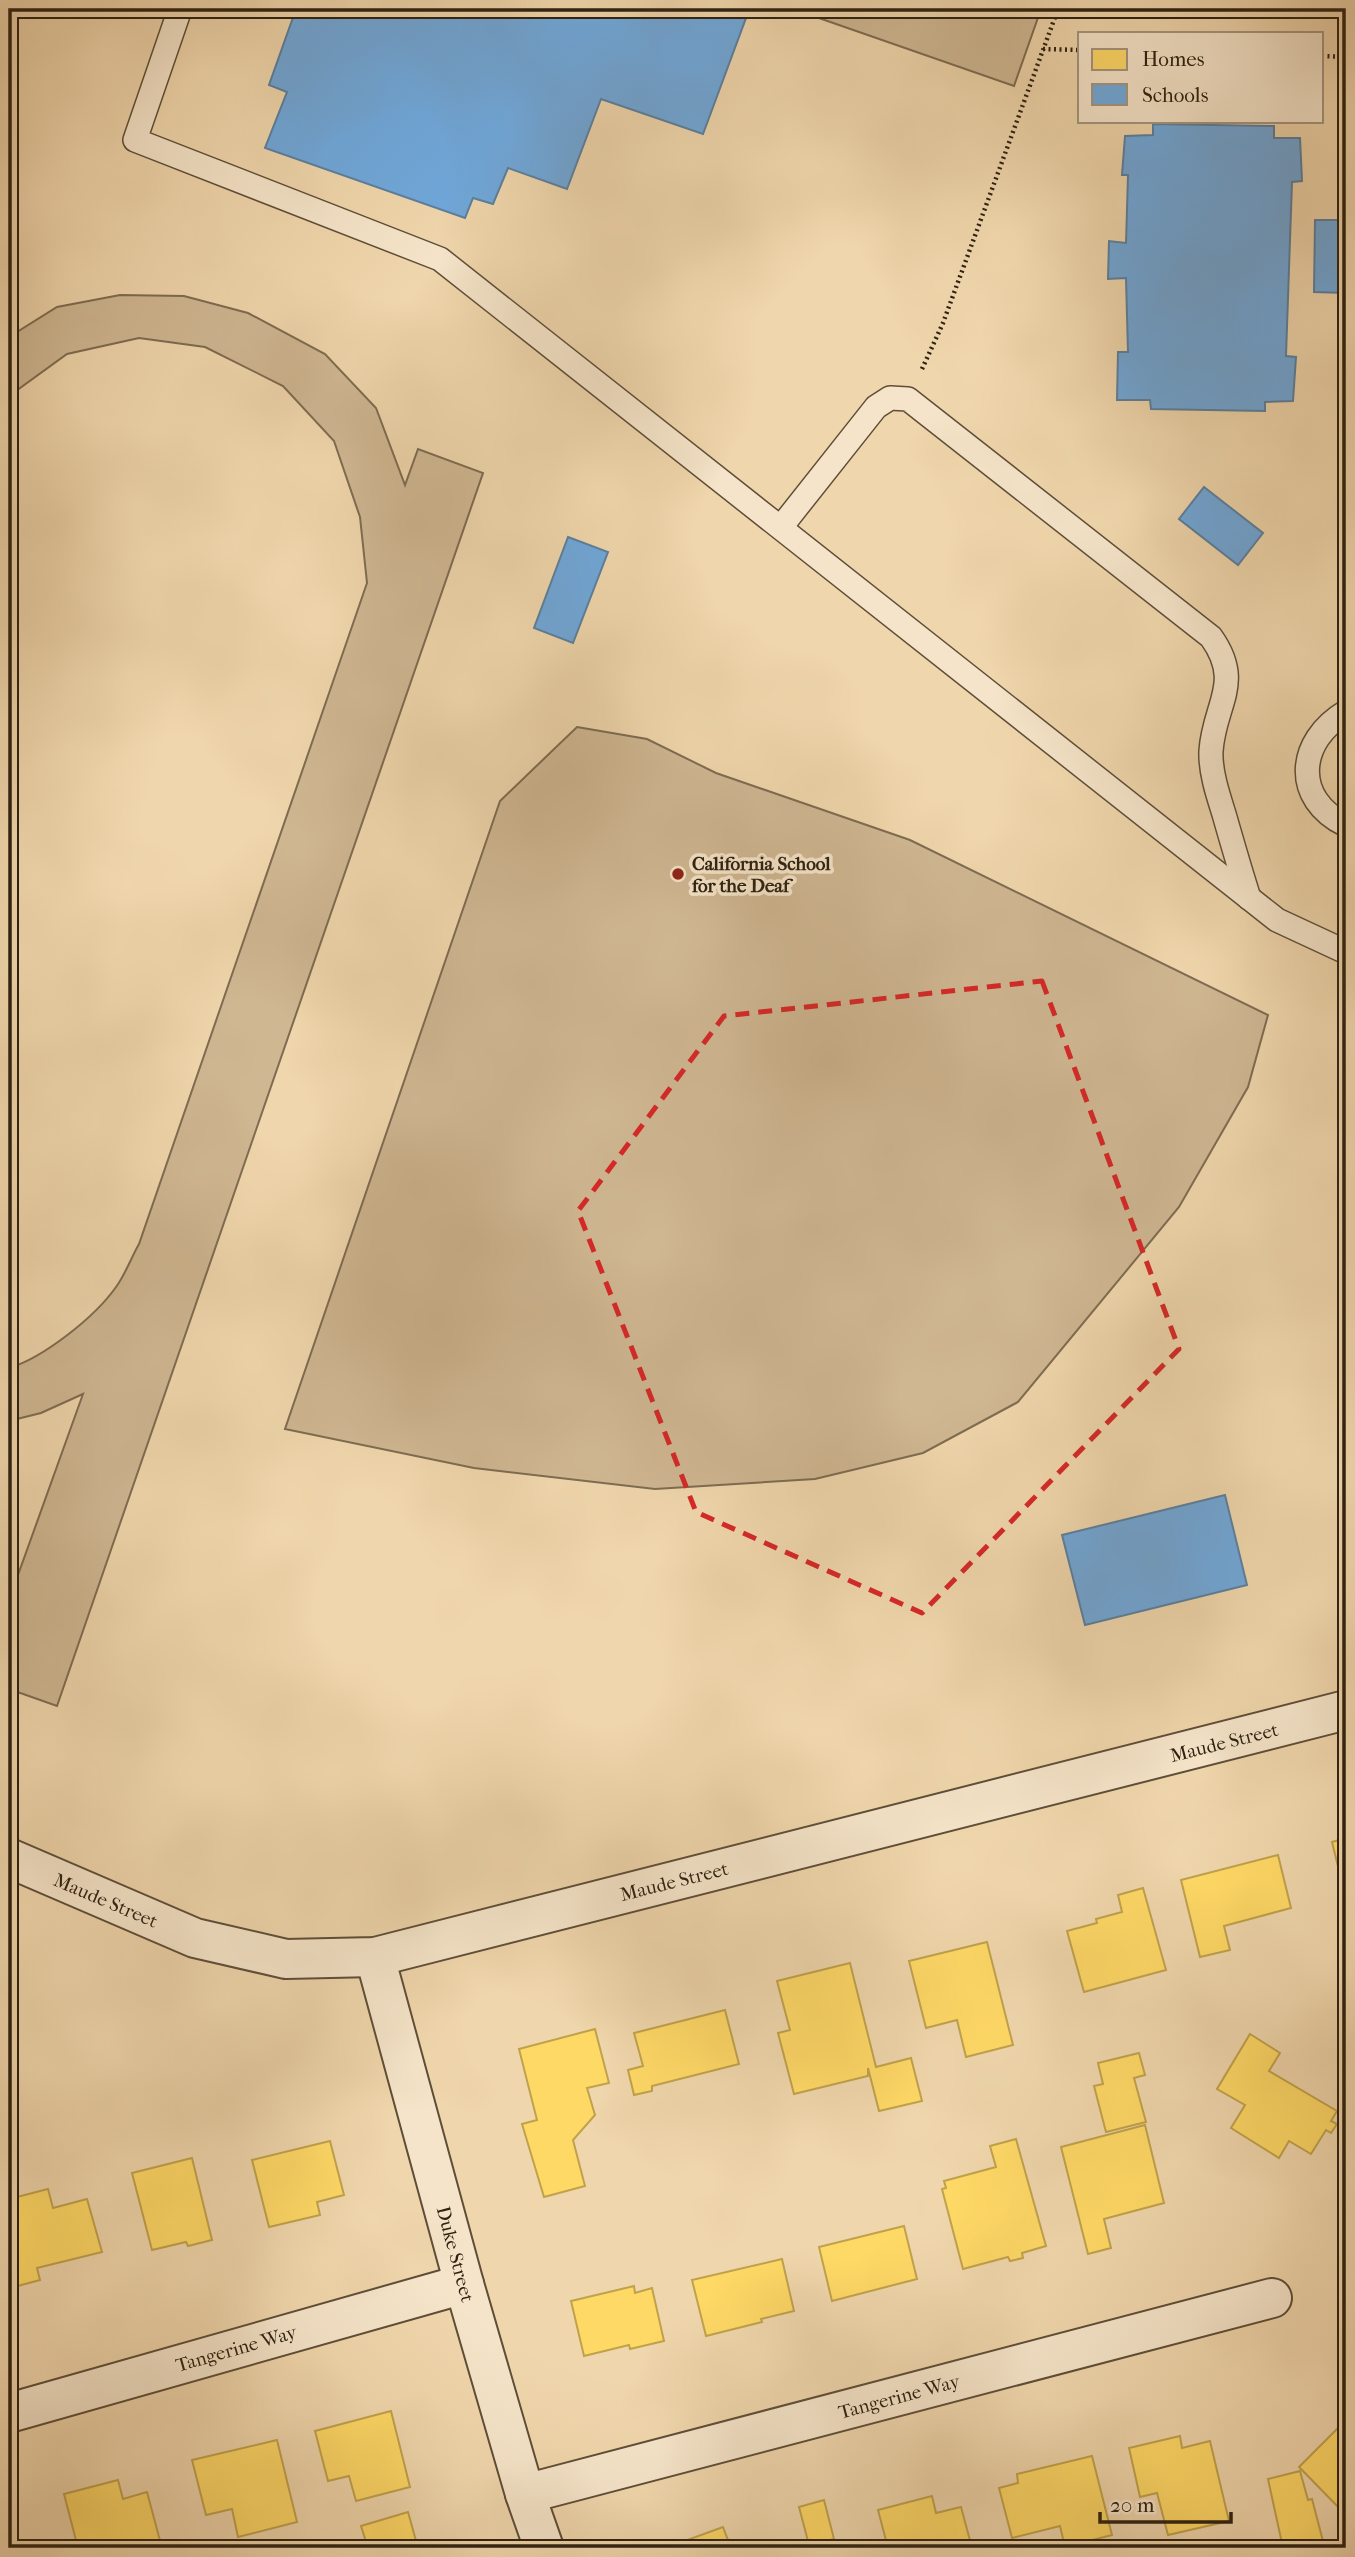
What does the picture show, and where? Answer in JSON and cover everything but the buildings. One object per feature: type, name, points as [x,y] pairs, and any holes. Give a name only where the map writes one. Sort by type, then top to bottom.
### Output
[{"type":"street","name":"Maude Street","points":[[9,1858],[195,1938],[286,1959],[375,1957],[1346,1710]]},
{"type":"street","name":"Duke Street","points":[[375,1957],[464,2284],[525,2494],[544,2548]]},
{"type":"street","name":"Tangerine Way","points":[[9,2413],[464,2284]]},
{"type":"street","name":"Tangerine Way","points":[[525,2494],[1272,2298]]},
{"type":"lane","points":[[180,9],[135,140],[440,259],[1277,920],[1346,953]]},
{"type":"lane","points":[[780,527],[876,407],[890,398],[908,399],[1211,637],[1222,652],[1227,689],[1211,752],[1216,787],[1249,898]]},
{"type":"lane","points":[[1346,712],[1328,723],[1315,739],[1308,758],[1308,778],[1314,797],[1327,814],[1346,825]]},
{"type":"path","points":[[908,399],[943,323],[1058,9]]},
{"type":"path","points":[[1043,49],[1078,50]]},
{"type":"path","points":[[1324,56],[1346,57]]},
{"type":"highlighted area","points":[[1042,981],[1179,1349],[922,1613],[696,1512],[578,1211],[724,1016]]},
{"type":"shaded area","points":[[793,9],[1041,9],[1014,86]]},
{"type":"shaded area","points":[[120,295],[184,296],[248,313],[325,354],[376,408],[405,485],[418,449],[483,473],[57,1706],[9,1689],[9,1600],[83,1394],[41,1413],[9,1421],[9,1368],[52,1346],[95,1311],[119,1282],[139,1244],[367,583],[360,517],[334,441],[283,386],[205,347],[139,338],[67,354],[9,396],[9,337],[57,307]]},
{"type":"shaded area","points":[[577,727],[647,739],[716,773],[910,840],[1268,1015],[1248,1087],[1179,1207],[1018,1402],[923,1453],[815,1479],[655,1489],[474,1468],[285,1429],[500,801]]},
{"type":"place","name":"California School for the Deaf","points":[[678,874]]}]
